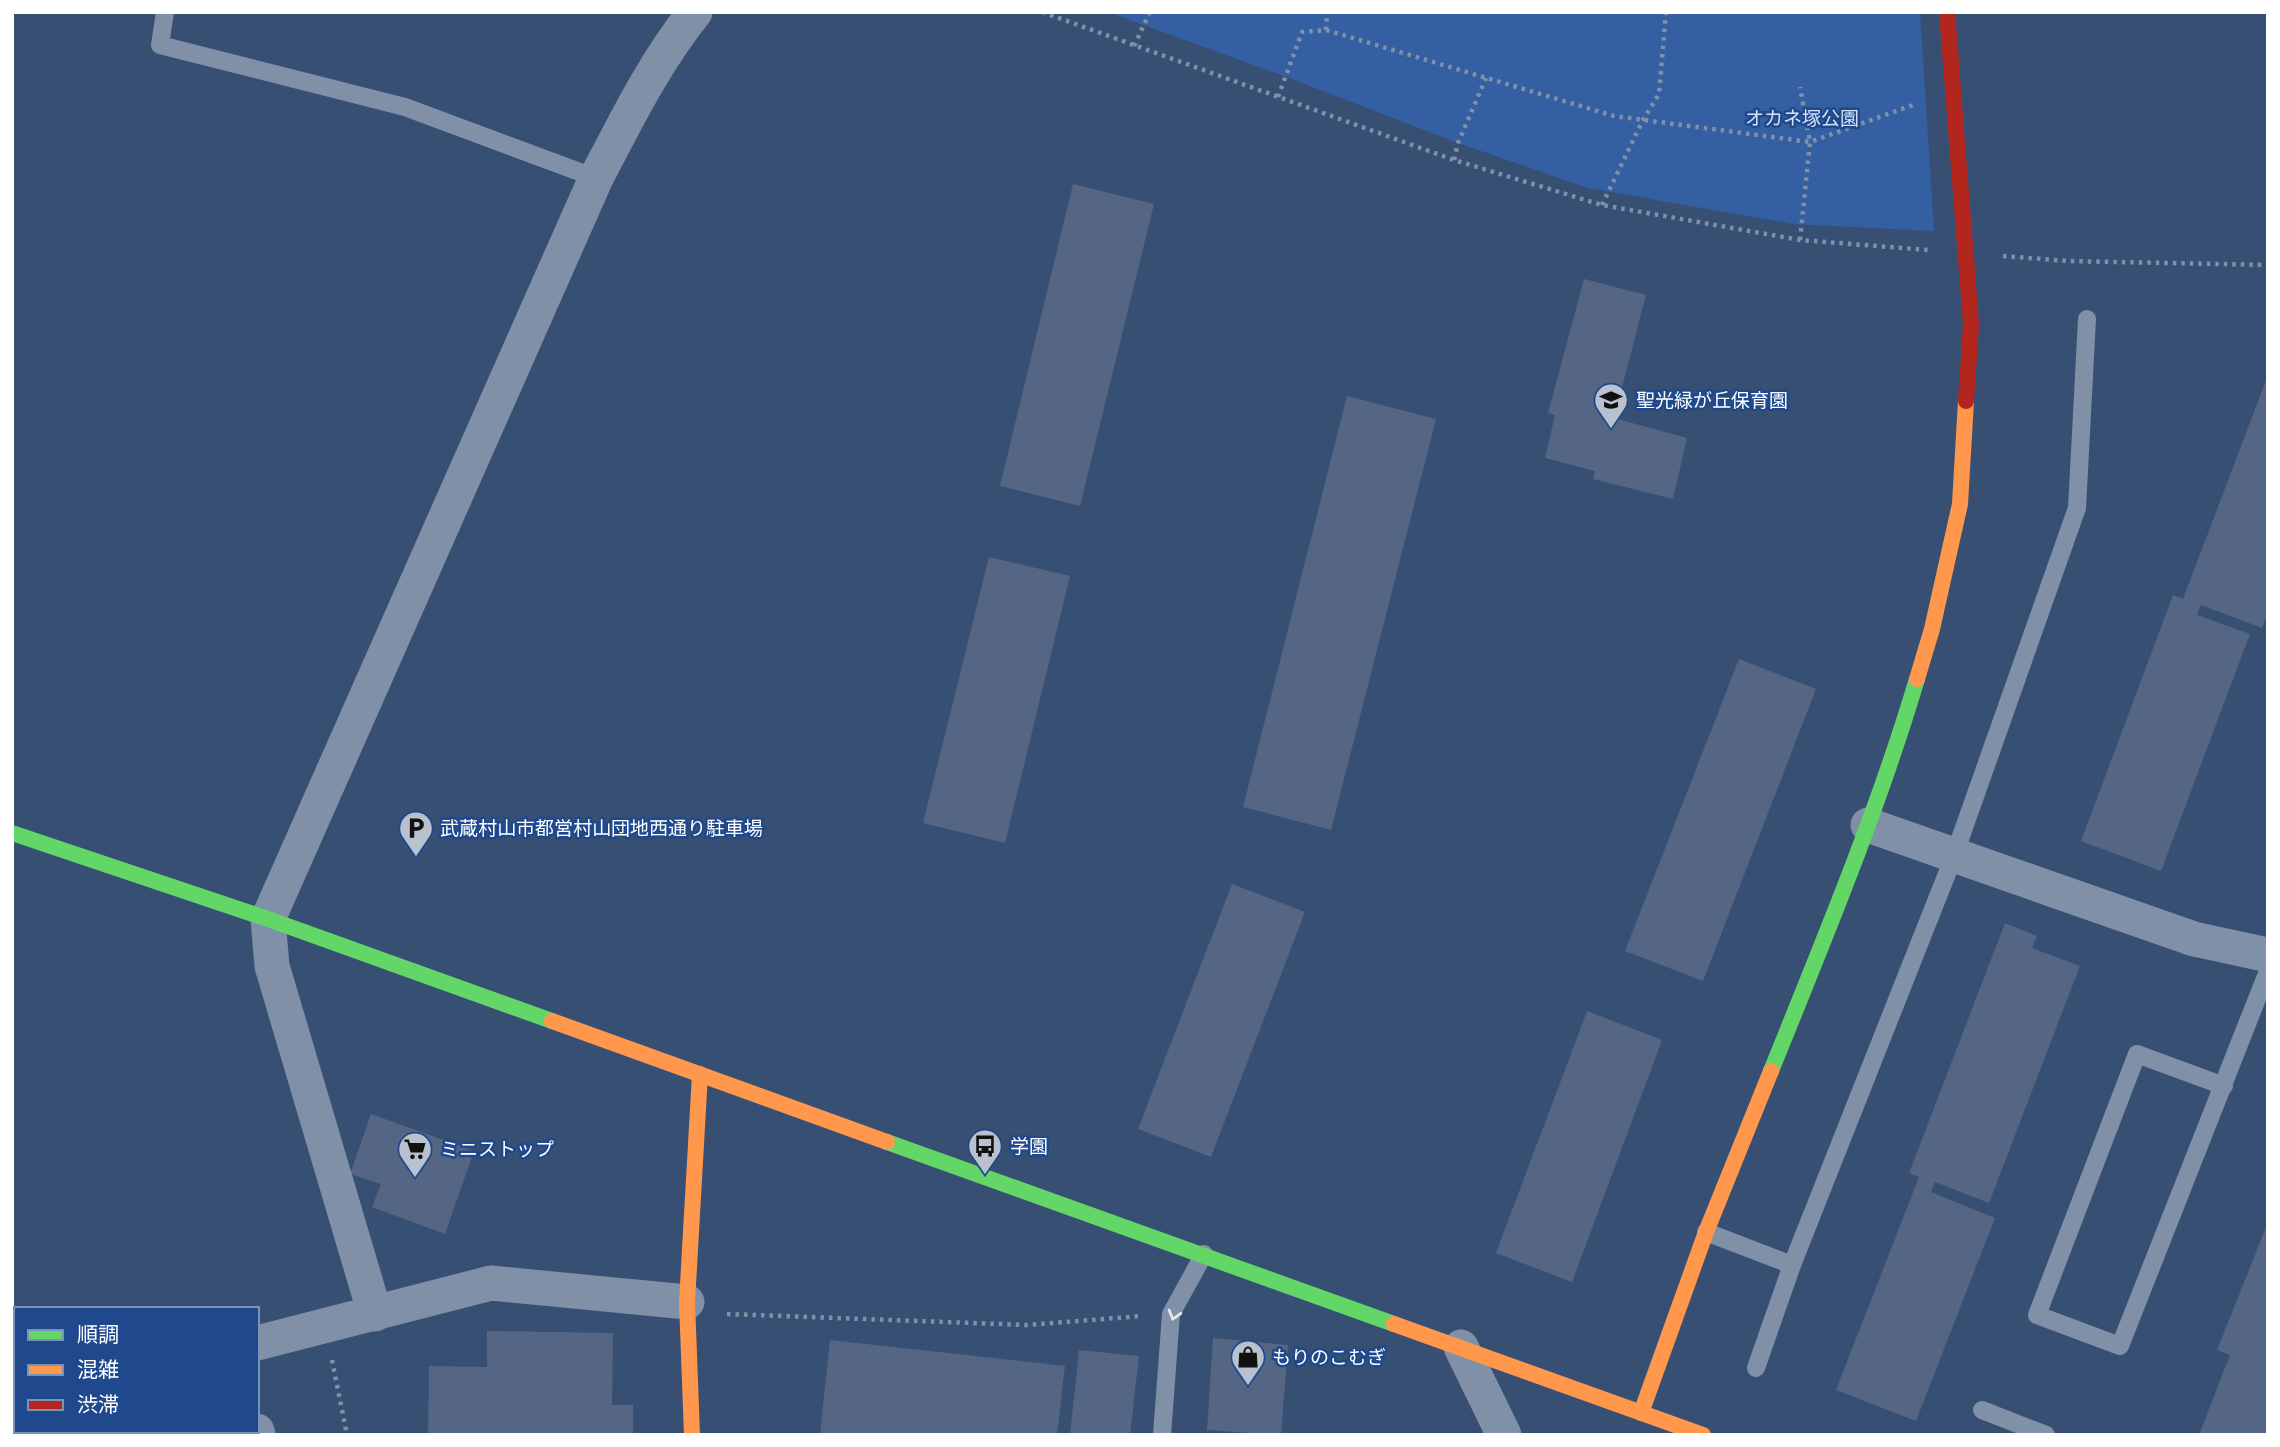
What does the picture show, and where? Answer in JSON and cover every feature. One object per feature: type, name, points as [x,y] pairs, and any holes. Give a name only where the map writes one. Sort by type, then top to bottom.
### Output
[{"type":"street","points":[[374,1314],[272,966],[268,919],[596,178],[648,79],[695,12]]},
{"type":"street","points":[[1640,1413],[1706,1232],[1835,913],[1903,726],[1932,629],[1960,503],[1971,324],[1947,12]]},
{"type":"street","points":[[1868,824],[2194,939],[2268,956]]},
{"type":"street","points":[[12,833],[268,919],[1703,1435]]},
{"type":"street","points":[[692,1435],[688,1307],[700,1074]]},
{"type":"street","points":[[259,1343],[491,1283],[688,1307]]},
{"type":"street","points":[[1461,1347],[1504,1435]]},
{"type":"lane","points":[[166,12],[160,45],[405,107],[596,178]]},
{"type":"lane","points":[[1756,1368],[1792,1265],[1954,856],[2077,508],[2087,319]]},
{"type":"lane","points":[[2224,1086],[2137,1054],[2037,1315],[2120,1346],[2224,1086],[2268,971]]},
{"type":"lane","points":[[1706,1232],[1792,1265]]},
{"type":"lane","points":[[1161,1435],[1171,1314],[1204,1254]]},
{"type":"lane","points":[[1982,1410],[2046,1435]]},
{"type":"path","points":[[1042,12],[1454,160],[1602,205],[1800,240],[2068,261],[2268,265]]},
{"type":"path","points":[[1134,47],[1150,12]]},
{"type":"path","points":[[1326,30],[1327,12]]},
{"type":"path","points":[[1602,205],[1643,120],[1659,94],[1666,12]]},
{"type":"path","points":[[1278,97],[1302,32],[1326,30],[1614,116],[1810,142],[1926,100]]},
{"type":"path","points":[[1454,160],[1486,78]]},
{"type":"path","points":[[1800,87],[1810,142],[1800,240]]},
{"type":"path","points":[[688,1307],[1027,1325],[1171,1314]]},
{"type":"path","points":[[325,1327],[348,1435]]},
{"type":"green space","name":"オカネ塚公園","points":[[1108,12],[1920,12],[1934,231],[1793,224],[1588,188],[1458,143]]},
{"type":"building","points":[[1073,184],[1154,204],[1080,506],[1000,486]]},
{"type":"building","points":[[1584,279],[1646,295],[1614,418],[1687,438],[1673,499],[1593,479],[1595,471],[1545,458],[1555,415],[1548,413]]},
{"type":"building","points":[[2268,375],[2268,613],[2262,628],[2201,605],[2197,615],[2250,634],[2161,871],[2081,841],[2173,595],[2183,599]]},
{"type":"building","points":[[1347,396],[1436,419],[1331,830],[1243,807]]},
{"type":"building","points":[[989,557],[1070,576],[1005,843],[923,823]]},
{"type":"building","points":[[1739,659],[1816,689],[1703,981],[1625,951]]},
{"type":"building","points":[[1232,884],[1305,912],[1211,1157],[1138,1129]]},
{"type":"building","points":[[2005,923],[2037,936],[2032,948],[2080,966],[1989,1203],[1935,1182],[1931,1192],[1995,1218],[1916,1421],[1836,1390],[1919,1177],[1909,1173]]},
{"type":"building","points":[[1587,1011],[1662,1040],[1572,1282],[1496,1253]]},
{"type":"building","name":"ミニストップ","points":[[371,1114],[474,1151],[445,1234],[372,1207],[381,1184],[350,1174]]},
{"type":"building","points":[[2268,1222],[2268,1435],[2199,1435],[2230,1355],[2217,1350]]},
{"type":"building","points":[[487,1331],[613,1333],[612,1405],[633,1405],[633,1435],[428,1435],[429,1366],[487,1367]]},
{"type":"building","name":"もりのこむぎ","points":[[1213,1338],[1288,1345],[1281,1435],[1207,1430]]},
{"type":"building","points":[[830,1340],[1065,1366],[1057,1435],[820,1435]]},
{"type":"building","points":[[1079,1350],[1139,1356],[1130,1435],[1070,1435]]},
{"type":"traffic: fast","points":[[1771,1071],[1867,828],[1917,679]]},
{"type":"traffic: fast","points":[[12,833],[268,919],[552,1021]]},
{"type":"traffic: fast","points":[[887,1142],[1394,1324]]},
{"type":"traffic: slow","points":[[1917,679],[1932,629],[1960,504],[1966,401]]},
{"type":"traffic: slow","points":[[552,1021],[887,1142]]},
{"type":"traffic: slow","points":[[1641,1413],[1706,1232],[1771,1071]]},
{"type":"traffic: slow","points":[[692,1435],[687,1302],[700,1074]]},
{"type":"traffic: slow","points":[[1394,1324],[1703,1435]]},
{"type":"traffic: jam","points":[[1947,12],[1971,324],[1966,401]]},
{"type":"place","name":"聖光緑が丘保育園","points":[[1611,430]]},
{"type":"place","name":"武蔵村山市都営村山団地西通り駐車場","points":[[416,858]]},
{"type":"place","name":"学園","points":[[985,1176]]},
{"type":"place","name":"ミニストップ","points":[[415,1179]]},
{"type":"place","name":"もりのこむぎ","points":[[1248,1387]]}]
